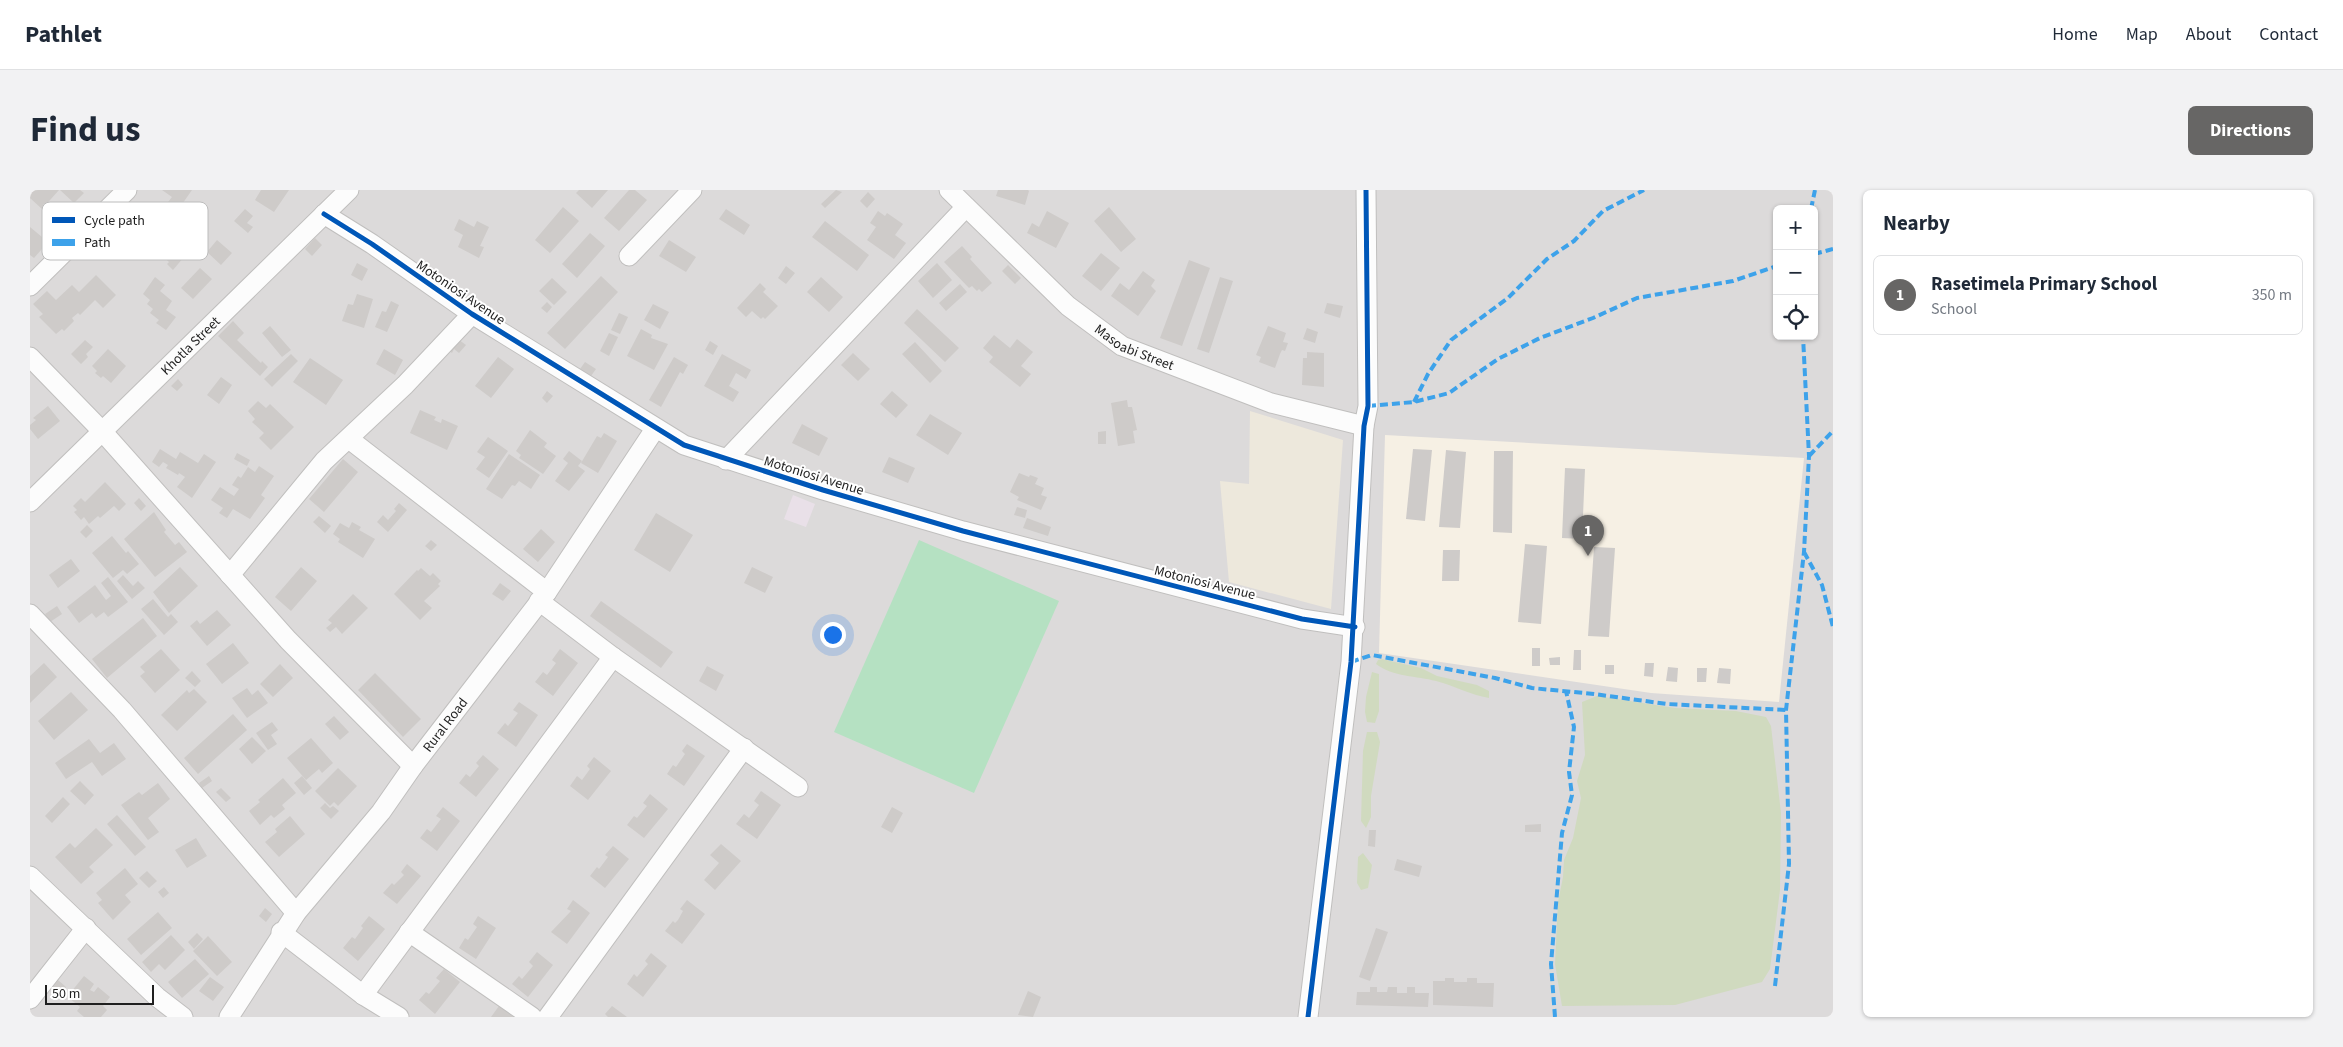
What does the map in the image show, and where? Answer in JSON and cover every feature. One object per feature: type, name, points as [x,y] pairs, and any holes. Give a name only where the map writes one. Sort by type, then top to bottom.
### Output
[{"type":"street","points":[[115,202],[127,190]]},
{"type":"street","name":"Khotla Street","points":[[30,502],[349,190]]},
{"type":"street","points":[[629,256],[692,190]]},
{"type":"street","name":"Masoabi Street","points":[[949,190],[1068,306],[1122,346],[1271,404],[1364,426]]},
{"type":"street","points":[[1308,1017],[1355,627],[1364,426],[1368,406],[1366,190]]},
{"type":"street","points":[[726,460],[966,207]]},
{"type":"street","name":"Motoniosi Avenue","points":[[324,214],[372,244],[472,314],[684,446],[973,533],[1302,619],[1355,627]]},
{"type":"street","points":[[30,286],[56,260]]},
{"type":"street","points":[[230,575],[324,461],[404,386],[472,314]]},
{"type":"street","points":[[30,357],[102,431],[288,640],[413,766]]},
{"type":"street","name":"Rural Road","points":[[229,1017],[281,932],[381,812],[413,766],[543,596],[655,429]]},
{"type":"street","points":[[349,439],[543,596],[613,657],[798,788]]},
{"type":"street","points":[[30,614],[41,623],[122,710],[296,913]]},
{"type":"street","points":[[363,995],[613,657]]},
{"type":"street","points":[[548,1017],[744,748]]},
{"type":"street","points":[[30,876],[157,997],[183,1017]]},
{"type":"street","points":[[30,998],[86,928]]},
{"type":"street","points":[[281,932],[363,995],[399,1017]]},
{"type":"street","points":[[409,932],[532,1017]]},
{"type":"shaded area","points":[[30,190],[1833,190],[1833,1017],[30,1017]]},
{"type":"shaded area","points":[[1250,411],[1343,440],[1331,609],[1229,582],[1220,481],[1249,484]]},
{"type":"shaded area","points":[[1385,435],[1804,458],[1779,702],[1651,693],[1379,653]]},
{"type":"shaded area","points":[[793,495],[815,504],[806,527],[784,519]]},
{"type":"green space","points":[[919,540],[1059,601],[974,793],[834,732]]},
{"type":"green space","points":[[1382,659],[1421,668],[1437,676],[1477,685],[1489,691],[1489,698],[1436,681],[1405,676],[1390,671],[1376,664],[1378,660]]},
{"type":"green space","points":[[1372,672],[1379,674],[1379,711],[1375,723],[1367,722],[1365,712],[1366,697]]},
{"type":"green space","points":[[1597,696],[1675,708],[1736,711],[1766,717],[1771,726],[1781,813],[1780,890],[1770,969],[1762,982],[1675,1005],[1562,1006],[1555,964],[1558,902],[1564,860],[1573,838],[1581,798],[1577,781],[1585,755],[1582,702]]},
{"type":"green space","points":[[1367,732],[1377,732],[1380,742],[1371,796],[1371,817],[1366,828],[1361,821],[1363,751]]},
{"type":"green space","points":[[1363,853],[1372,865],[1368,888],[1361,890],[1357,883],[1358,857]]},
{"type":"building","points":[[33,190],[59,190],[48,202],[42,202],[42,209],[30,198]]},
{"type":"building","points":[[60,190],[80,190],[84,193],[73,202]]},
{"type":"building","points":[[162,190],[192,190],[184,202],[168,202],[172,197]]},
{"type":"building","points":[[261,190],[289,190],[274,212],[255,200]]},
{"type":"building","points":[[579,190],[608,190],[592,208],[576,193]]},
{"type":"building","points":[[629,190],[635,190],[647,200],[619,231],[604,218]]},
{"type":"building","points":[[836,190],[842,192],[825,208],[821,204]]},
{"type":"building","points":[[998,190],[1029,191],[1025,205],[996,196]]},
{"type":"building","points":[[868,192],[875,199],[867,208],[860,201]]},
{"type":"building","points":[[563,207],[579,221],[550,253],[535,240]]},
{"type":"building","points":[[1109,207],[1136,239],[1121,252],[1094,221]]},
{"type":"building","points":[[245,209],[253,216],[247,223],[253,227],[248,233],[234,221]]},
{"type":"building","points":[[726,209],[750,225],[744,235],[719,219]]},
{"type":"building","points":[[878,211],[885,216],[887,213],[903,224],[895,235],[906,243],[894,259],[867,240],[876,227],[870,223]]},
{"type":"building","points":[[1047,211],[1069,223],[1056,248],[1027,233],[1032,223],[1039,227]]},
{"type":"building","points":[[459,219],[474,227],[477,221],[489,227],[480,246],[484,247],[479,258],[458,247],[463,235],[454,230]]},
{"type":"building","points":[[825,221],[869,255],[857,271],[812,237]]},
{"type":"building","points":[[30,227],[42,237],[42,249],[34,258],[30,255]]},
{"type":"building","points":[[590,233],[605,246],[577,278],[562,264]]},
{"type":"building","points":[[315,238],[322,245],[312,256],[305,249]]},
{"type":"building","points":[[217,240],[232,253],[221,265],[208,251]]},
{"type":"building","points":[[669,240],[696,257],[686,272],[659,256]]},
{"type":"building","points":[[962,246],[972,257],[970,259],[992,283],[982,292],[979,289],[977,291],[972,286],[969,288],[944,262]]},
{"type":"building","points":[[1101,253],[1120,268],[1101,291],[1082,276]]},
{"type":"building","points":[[167,260],[181,260],[173,270],[167,264],[169,262]]},
{"type":"building","points":[[1189,260],[1210,268],[1182,346],[1160,338]]},
{"type":"building","points":[[357,263],[368,269],[362,281],[351,275]]},
{"type":"building","points":[[937,263],[952,280],[933,298],[918,281]]},
{"type":"building","points":[[1008,265],[1021,278],[1015,284],[1002,271]]},
{"type":"building","points":[[786,266],[795,273],[786,284],[778,278]]},
{"type":"building","points":[[200,268],[212,279],[193,299],[181,288]]},
{"type":"building","points":[[1143,271],[1155,280],[1151,286],[1156,291],[1138,316],[1111,296],[1120,283],[1129,290]]},
{"type":"building","points":[[96,275],[116,295],[103,308],[95,300],[80,315],[78,313],[72,318],[74,321],[64,331],[62,329],[56,334],[39,317],[43,314],[33,304],[47,291],[56,300],[72,285],[79,292]]},
{"type":"building","points":[[601,276],[618,292],[565,349],[547,333]]},
{"type":"building","points":[[155,277],[165,285],[160,291],[172,301],[166,310],[176,317],[166,330],[156,323],[159,320],[150,313],[153,309],[147,304],[150,300],[143,294]]},
{"type":"building","points":[[821,277],[843,297],[829,312],[807,292]]},
{"type":"building","points":[[1220,277],[1233,281],[1209,353],[1197,349]]},
{"type":"building","points":[[552,278],[567,292],[554,305],[539,291]]},
{"type":"building","points":[[760,283],[766,289],[763,292],[778,306],[765,319],[763,317],[761,319],[752,311],[746,317],[737,308]]},
{"type":"building","points":[[960,284],[967,292],[946,311],[939,303]]},
{"type":"building","points":[[357,294],[373,299],[364,328],[342,321],[348,304],[353,305]]},
{"type":"building","points":[[391,301],[399,305],[387,332],[375,327],[382,311],[386,312]]},
{"type":"building","points":[[547,302],[552,307],[547,313],[541,308]]},
{"type":"building","points":[[1327,303],[1343,306],[1340,318],[1324,313]]},
{"type":"building","points":[[653,304],[669,312],[660,329],[644,320]]},
{"type":"building","points":[[917,309],[959,348],[945,362],[904,323]]},
{"type":"building","points":[[619,313],[628,317],[620,334],[611,330]]},
{"type":"building","points":[[233,321],[244,333],[237,340],[261,363],[262,361],[268,367],[260,376],[218,336]]},
{"type":"building","points":[[270,326],[291,350],[282,357],[262,333]]},
{"type":"building","points":[[1268,326],[1286,333],[1283,342],[1288,343],[1285,351],[1282,350],[1275,368],[1259,362],[1261,357],[1256,355]]},
{"type":"building","points":[[1307,328],[1318,332],[1315,343],[1303,339]]},
{"type":"building","points":[[641,329],[652,335],[651,338],[668,344],[654,370],[627,356]]},
{"type":"building","points":[[609,333],[618,337],[609,356],[600,351]]},
{"type":"building","points":[[994,335],[1010,348],[1017,339],[1033,352],[1021,366],[1031,374],[1020,387],[989,362],[993,357],[983,348]]},
{"type":"building","points":[[455,337],[466,345],[459,353],[454,349],[452,353],[447,349]]},
{"type":"building","points":[[85,340],[93,347],[86,354],[88,357],[81,364],[71,354]]},
{"type":"building","points":[[710,341],[718,346],[713,355],[705,350]]},
{"type":"building","points":[[915,342],[942,371],[930,383],[902,354]]},
{"type":"building","points":[[108,349],[126,366],[111,383],[103,376],[101,378],[95,373],[97,371],[92,366]]},
{"type":"building","points":[[384,349],[403,360],[395,375],[376,364]]},
{"type":"building","points":[[1307,352],[1324,353],[1324,387],[1302,385],[1303,358],[1307,358]]},
{"type":"building","points":[[853,353],[870,369],[858,381],[841,365]]},
{"type":"building","points":[[291,354],[298,361],[272,387],[264,379]]},
{"type":"building","points":[[722,354],[751,370],[746,379],[736,373],[729,386],[739,392],[733,402],[704,386]]},
{"type":"building","points":[[498,357],[514,369],[491,398],[475,386]]},
{"type":"building","points":[[674,357],[688,365],[683,374],[680,372],[661,407],[649,400]]},
{"type":"building","points":[[310,358],[343,380],[326,405],[293,382]]},
{"type":"building","points":[[585,362],[596,369],[591,376],[580,369]]},
{"type":"building","points":[[221,377],[232,385],[219,404],[207,395]]},
{"type":"building","points":[[178,379],[183,385],[177,391],[171,386]]},
{"type":"building","points":[[547,391],[553,396],[547,403],[542,398]]},
{"type":"building","points":[[892,391],[908,405],[896,418],[880,404]]},
{"type":"building","points":[[1127,400],[1128,407],[1132,407],[1137,430],[1133,431],[1135,443],[1118,446],[1111,403]]},
{"type":"building","points":[[258,401],[266,408],[270,404],[294,427],[271,450],[259,438],[264,433],[252,422],[255,419],[248,411]]},
{"type":"building","points":[[48,406],[60,421],[38,439],[30,429],[30,425],[36,420],[33,418]]},
{"type":"building","points":[[420,410],[436,417],[434,420],[441,423],[442,419],[458,426],[447,450],[410,433]]},
{"type":"building","points":[[930,414],[962,433],[948,455],[916,435]]},
{"type":"building","points":[[802,424],[828,438],[819,456],[792,443]]},
{"type":"building","points":[[530,430],[547,443],[544,447],[556,456],[543,474],[519,458],[521,455],[516,451]]},
{"type":"building","points":[[1106,431],[1106,444],[1098,444],[1098,432]]},
{"type":"building","points":[[604,433],[617,441],[598,473],[581,463],[597,436],[601,438]]},
{"type":"building","points":[[488,437],[508,451],[489,478],[476,469],[485,457],[477,452]]},
{"type":"building","points":[[160,449],[176,459],[180,452],[198,463],[204,454],[216,462],[192,498],[177,487],[185,477],[166,468],[168,465],[163,462],[159,467],[152,462]]},
{"type":"building","points":[[1413,449],[1432,450],[1425,521],[1406,519]]},
{"type":"building","points":[[1446,450],[1466,452],[1460,528],[1439,527]]},
{"type":"building","points":[[569,451],[582,461],[578,466],[585,471],[569,491],[555,481],[568,463],[563,459]]},
{"type":"building","points":[[1494,451],[1513,451],[1512,533],[1493,532]]},
{"type":"building","points":[[237,453],[250,460],[247,466],[234,459]]},
{"type":"building","points":[[509,454],[540,475],[531,489],[519,481],[515,486],[512,485],[502,499],[486,489]]},
{"type":"building","points":[[889,457],[915,468],[908,483],[882,472]]},
{"type":"building","points":[[343,459],[358,472],[324,512],[309,499]]},
{"type":"building","points":[[259,466],[274,476],[261,495],[265,498],[250,519],[233,509],[227,518],[219,513],[223,508],[211,500],[220,487],[234,496],[239,489],[232,485],[238,476],[241,478],[248,467],[255,472]]},
{"type":"building","points":[[1565,468],[1585,469],[1582,539],[1562,538]]},
{"type":"building","points":[[1019,473],[1038,478],[1035,484],[1044,488],[1041,495],[1047,497],[1041,510],[1017,500],[1019,497],[1010,492]]},
{"type":"building","points":[[105,482],[126,504],[119,511],[114,506],[100,518],[98,516],[89,524],[84,517],[81,520],[74,512],[77,510],[73,506],[81,498],[85,502]]},
{"type":"building","points":[[139,498],[146,506],[141,511],[134,503]]},
{"type":"building","points":[[399,503],[407,510],[388,532],[377,522],[383,515],[388,520],[396,511],[394,509]]},
{"type":"building","points":[[1017,507],[1027,510],[1025,518],[1014,515]]},
{"type":"building","points":[[154,512],[166,530],[164,532],[175,545],[179,542],[187,552],[155,577],[124,539]]},
{"type":"building","points":[[656,513],[693,535],[670,572],[634,550]]},
{"type":"building","points":[[319,516],[331,526],[325,533],[313,522]]},
{"type":"building","points":[[1027,518],[1051,527],[1048,536],[1023,528]]},
{"type":"building","points":[[352,522],[361,527],[359,530],[375,539],[363,558],[338,542],[340,539],[333,534],[340,523],[349,528]]},
{"type":"building","points":[[87,525],[93,531],[86,538],[80,532]]},
{"type":"building","points":[[541,529],[555,542],[538,562],[523,549]]},
{"type":"building","points":[[112,536],[126,553],[128,551],[139,564],[127,574],[123,570],[113,578],[92,553]]},
{"type":"building","points":[[431,540],[437,545],[431,551],[425,546]]},
{"type":"building","points":[[1525,544],[1547,546],[1541,624],[1518,622]]},
{"type":"building","points":[[1594,547],[1615,548],[1609,637],[1588,636]]},
{"type":"building","points":[[1443,550],[1460,550],[1459,581],[1442,581]]},
{"type":"building","points":[[71,559],[80,571],[58,588],[49,575]]},
{"type":"building","points":[[180,567],[198,586],[169,613],[153,592]]},
{"type":"building","points":[[301,567],[317,581],[291,611],[275,597]]},
{"type":"building","points":[[752,567],[773,577],[765,593],[744,583]]},
{"type":"building","points":[[421,568],[430,576],[433,573],[441,581],[438,584],[440,586],[424,601],[432,608],[420,620],[394,594]]},
{"type":"building","points":[[123,575],[133,586],[138,581],[145,588],[132,599],[117,581]]},
{"type":"building","points":[[108,577],[128,602],[108,617],[104,612],[96,618],[92,613],[79,623],[67,607],[95,585],[106,600],[111,596],[101,583]]},
{"type":"building","points":[[500,583],[511,591],[503,601],[492,594]]},
{"type":"building","points":[[353,594],[368,608],[342,634],[336,627],[330,632],[326,628],[332,623],[328,620]]},
{"type":"building","points":[[153,599],[168,617],[171,614],[178,622],[164,635],[141,609]]},
{"type":"building","points":[[601,601],[673,652],[661,668],[590,616]]},
{"type":"building","points":[[57,606],[62,614],[50,622],[45,614]]},
{"type":"building","points":[[217,610],[231,625],[207,646],[190,626],[197,620],[200,624]]},
{"type":"building","points":[[143,618],[157,636],[107,678],[92,659]]},
{"type":"building","points":[[233,643],[249,663],[222,684],[206,664]]},
{"type":"building","points":[[1532,648],[1540,648],[1540,666],[1532,666]]},
{"type":"building","points":[[161,649],[180,670],[155,693],[140,676],[145,672],[140,667]]},
{"type":"building","points":[[560,649],[578,663],[553,696],[535,682],[543,672],[547,675],[556,663],[552,660]]},
{"type":"building","points":[[1574,650],[1581,650],[1581,670],[1573,670]]},
{"type":"building","points":[[1560,657],[1560,665],[1550,665],[1549,658]]},
{"type":"building","points":[[44,663],[57,677],[30,703],[30,676]]},
{"type":"building","points":[[1645,663],[1654,663],[1653,677],[1644,676]]},
{"type":"building","points":[[280,664],[293,678],[273,697],[260,684]]},
{"type":"building","points":[[1605,665],[1614,665],[1614,674],[1605,674]]},
{"type":"building","points":[[707,666],[724,675],[716,691],[699,681]]},
{"type":"building","points":[[1668,667],[1678,668],[1677,682],[1666,681]]},
{"type":"building","points":[[1697,668],[1707,668],[1706,682],[1697,682]]},
{"type":"building","points":[[1719,668],[1731,669],[1730,684],[1717,683]]},
{"type":"building","points":[[192,671],[201,681],[195,687],[185,678]]},
{"type":"building","points":[[375,673],[421,719],[403,737],[358,690]]},
{"type":"building","points":[[247,688],[252,695],[258,690],[268,703],[247,718],[232,698]]},
{"type":"building","points":[[194,689],[207,702],[177,731],[161,715],[187,690],[189,693]]},
{"type":"building","points":[[71,692],[88,710],[54,740],[38,721]]},
{"type":"building","points":[[519,702],[538,715],[516,747],[497,733],[505,723],[508,726],[518,713],[513,710]]},
{"type":"building","points":[[233,714],[247,730],[198,774],[184,758]]},
{"type":"building","points":[[334,716],[349,732],[340,740],[325,724]]},
{"type":"building","points":[[272,722],[278,730],[271,735],[277,744],[268,750],[256,733]]},
{"type":"building","points":[[252,737],[266,751],[252,764],[239,749]]},
{"type":"building","points":[[311,738],[333,763],[322,773],[319,769],[306,780],[287,758]]},
{"type":"building","points":[[89,739],[100,753],[114,743],[126,759],[102,776],[92,762],[66,779],[55,763]]},
{"type":"building","points":[[687,744],[705,756],[684,786],[667,774],[673,765],[676,767],[685,754],[682,751]]},
{"type":"building","points":[[483,755],[499,769],[476,797],[459,783],[466,774],[470,777],[479,766],[476,763]]},
{"type":"building","points":[[594,757],[611,771],[588,800],[570,786],[577,776],[582,780],[590,769],[587,766]]},
{"type":"building","points":[[338,768],[357,786],[338,806],[334,802],[330,806],[315,791]]},
{"type":"building","points":[[209,776],[212,781],[202,788],[199,783]]},
{"type":"building","points":[[302,776],[312,788],[304,795],[294,783]]},
{"type":"building","points":[[283,778],[296,793],[282,805],[285,809],[274,818],[271,815],[260,825],[249,811],[260,802],[258,800]]},
{"type":"building","points":[[80,781],[94,795],[85,805],[70,791]]},
{"type":"building","points":[[158,783],[170,799],[148,818],[159,832],[148,840],[121,805],[139,792],[142,795]]},
{"type":"building","points":[[221,788],[231,798],[226,802],[216,792]]},
{"type":"building","points":[[761,791],[781,805],[757,839],[736,824],[744,814],[749,818],[759,805],[754,801]]},
{"type":"building","points":[[650,794],[668,809],[644,838],[627,825],[634,816],[637,818],[647,806],[643,803]]},
{"type":"building","points":[[63,797],[70,804],[52,823],[45,816]]},
{"type":"building","points":[[325,803],[330,808],[333,806],[339,811],[331,819],[320,808]]},
{"type":"building","points":[[443,807],[460,821],[437,851],[420,838],[427,829],[431,832],[441,819],[436,816]]},
{"type":"building","points":[[892,807],[903,813],[892,833],[881,827]]},
{"type":"building","points":[[117,815],[146,847],[135,856],[107,824]]},
{"type":"building","points":[[290,816],[305,834],[279,857],[265,842],[277,832],[275,829]]},
{"type":"building","points":[[1541,824],[1541,832],[1525,832],[1525,825]]},
{"type":"building","points":[[96,828],[113,845],[89,867],[94,872],[81,884],[55,857],[70,843],[75,848]]},
{"type":"building","points":[[1369,830],[1376,830],[1375,847],[1368,846]]},
{"type":"building","points":[[196,838],[207,856],[187,868],[175,850]]},
{"type":"building","points":[[721,844],[741,861],[715,890],[704,880],[719,863],[710,855]]},
{"type":"building","points":[[613,846],[629,859],[605,888],[590,876],[597,867],[599,869],[608,857],[605,855]]},
{"type":"building","points":[[1397,859],[1422,866],[1419,877],[1394,870]]},
{"type":"building","points":[[407,864],[421,876],[397,904],[383,893],[392,883],[394,885],[404,875],[401,872]]},
{"type":"building","points":[[125,868],[138,884],[125,895],[131,902],[113,920],[98,903],[102,900],[96,893]]},
{"type":"building","points":[[147,871],[157,881],[149,888],[139,878]]},
{"type":"building","points":[[164,887],[169,893],[163,898],[158,892]]},
{"type":"building","points":[[573,900],[590,913],[567,944],[551,932],[571,911],[567,909]]},
{"type":"building","points":[[687,900],[705,914],[682,944],[665,931],[673,921],[675,923],[678,920],[683,911],[680,909]]},
{"type":"building","points":[[265,908],[272,914],[266,922],[259,916]]},
{"type":"building","points":[[158,912],[172,928],[141,955],[127,939]]},
{"type":"building","points":[[369,916],[385,929],[358,961],[343,948],[352,937],[355,939],[363,928],[361,926]]},
{"type":"building","points":[[478,916],[496,928],[476,959],[459,948],[465,938],[468,940],[477,927],[473,924]]},
{"type":"building","points":[[1376,928],[1388,932],[1370,981],[1359,977]]},
{"type":"building","points":[[197,933],[203,939],[194,949],[188,942]]},
{"type":"building","points":[[171,935],[185,950],[165,970],[159,964],[151,972],[142,962]]},
{"type":"building","points":[[208,936],[232,962],[217,976],[193,951]]},
{"type":"building","points":[[537,952],[553,965],[528,997],[512,984],[519,976],[522,979],[533,966],[529,962]]},
{"type":"building","points":[[651,953],[667,966],[643,997],[627,984],[634,974],[637,977],[648,964],[645,961]]},
{"type":"building","points":[[195,959],[209,974],[182,998],[168,982]]},
{"type":"building","points":[[444,969],[460,982],[435,1014],[419,1000],[426,992],[429,994],[440,981],[436,978]]},
{"type":"building","points":[[84,976],[94,984],[90,990],[94,992],[98,987],[110,997],[103,1006],[107,1010],[101,1017],[84,1017],[77,1011],[80,1007],[69,998],[73,994],[71,992]]},
{"type":"building","points":[[210,977],[224,987],[213,1001],[199,991]]},
{"type":"building","points":[[1445,978],[1454,978],[1454,982],[1467,982],[1467,978],[1477,978],[1477,983],[1494,983],[1493,1007],[1433,1005],[1433,981],[1445,981]]},
{"type":"building","points":[[58,980],[66,987],[61,994],[52,987]]},
{"type":"building","points":[[1370,987],[1377,987],[1377,992],[1387,992],[1388,987],[1397,987],[1397,993],[1407,993],[1407,987],[1415,987],[1415,993],[1429,993],[1428,1007],[1356,1005],[1357,992],[1370,992]]},
{"type":"building","points":[[1028,991],[1041,997],[1033,1017],[1018,1015]]},
{"type":"building","points":[[499,1006],[514,1017],[491,1017]]},
{"type":"building","points":[[612,1006],[627,1017],[608,1017],[605,1014]]},
{"type":"marked path","points":[[1414,402],[1428,374],[1451,340],[1508,298],[1547,259],[1574,241],[1603,211],[1644,190]]},
{"type":"marked path","points":[[1812,205],[1815,190]]},
{"type":"marked path","points":[[1818,253],[1833,249]]},
{"type":"marked path","points":[[1368,406],[1414,402],[1449,393],[1498,359],[1540,338],[1593,318],[1637,298],[1733,281],[1773,267]]},
{"type":"marked path","points":[[1775,986],[1789,864],[1786,710],[1804,552],[1809,456],[1803,340]]},
{"type":"marked path","points":[[1809,456],[1833,431]]},
{"type":"marked path","points":[[1804,552],[1822,585],[1833,627]]},
{"type":"marked path","points":[[1351,662],[1372,655],[1495,678],[1532,688],[1667,704],[1786,710]]},
{"type":"marked path","points":[[1555,1017],[1551,964],[1562,833],[1572,795],[1569,772],[1574,727],[1566,691]]},
{"type":"cycle path","points":[[1308,1017],[1351,662],[1364,426],[1368,406],[1366,190]]},
{"type":"cycle path","points":[[324,214],[372,244],[472,314],[684,445],[823,490],[963,531],[1302,619],[1355,627]]},
{"type":"place","name":"Rasetimela Primary School","points":[[1588,556]]}]
